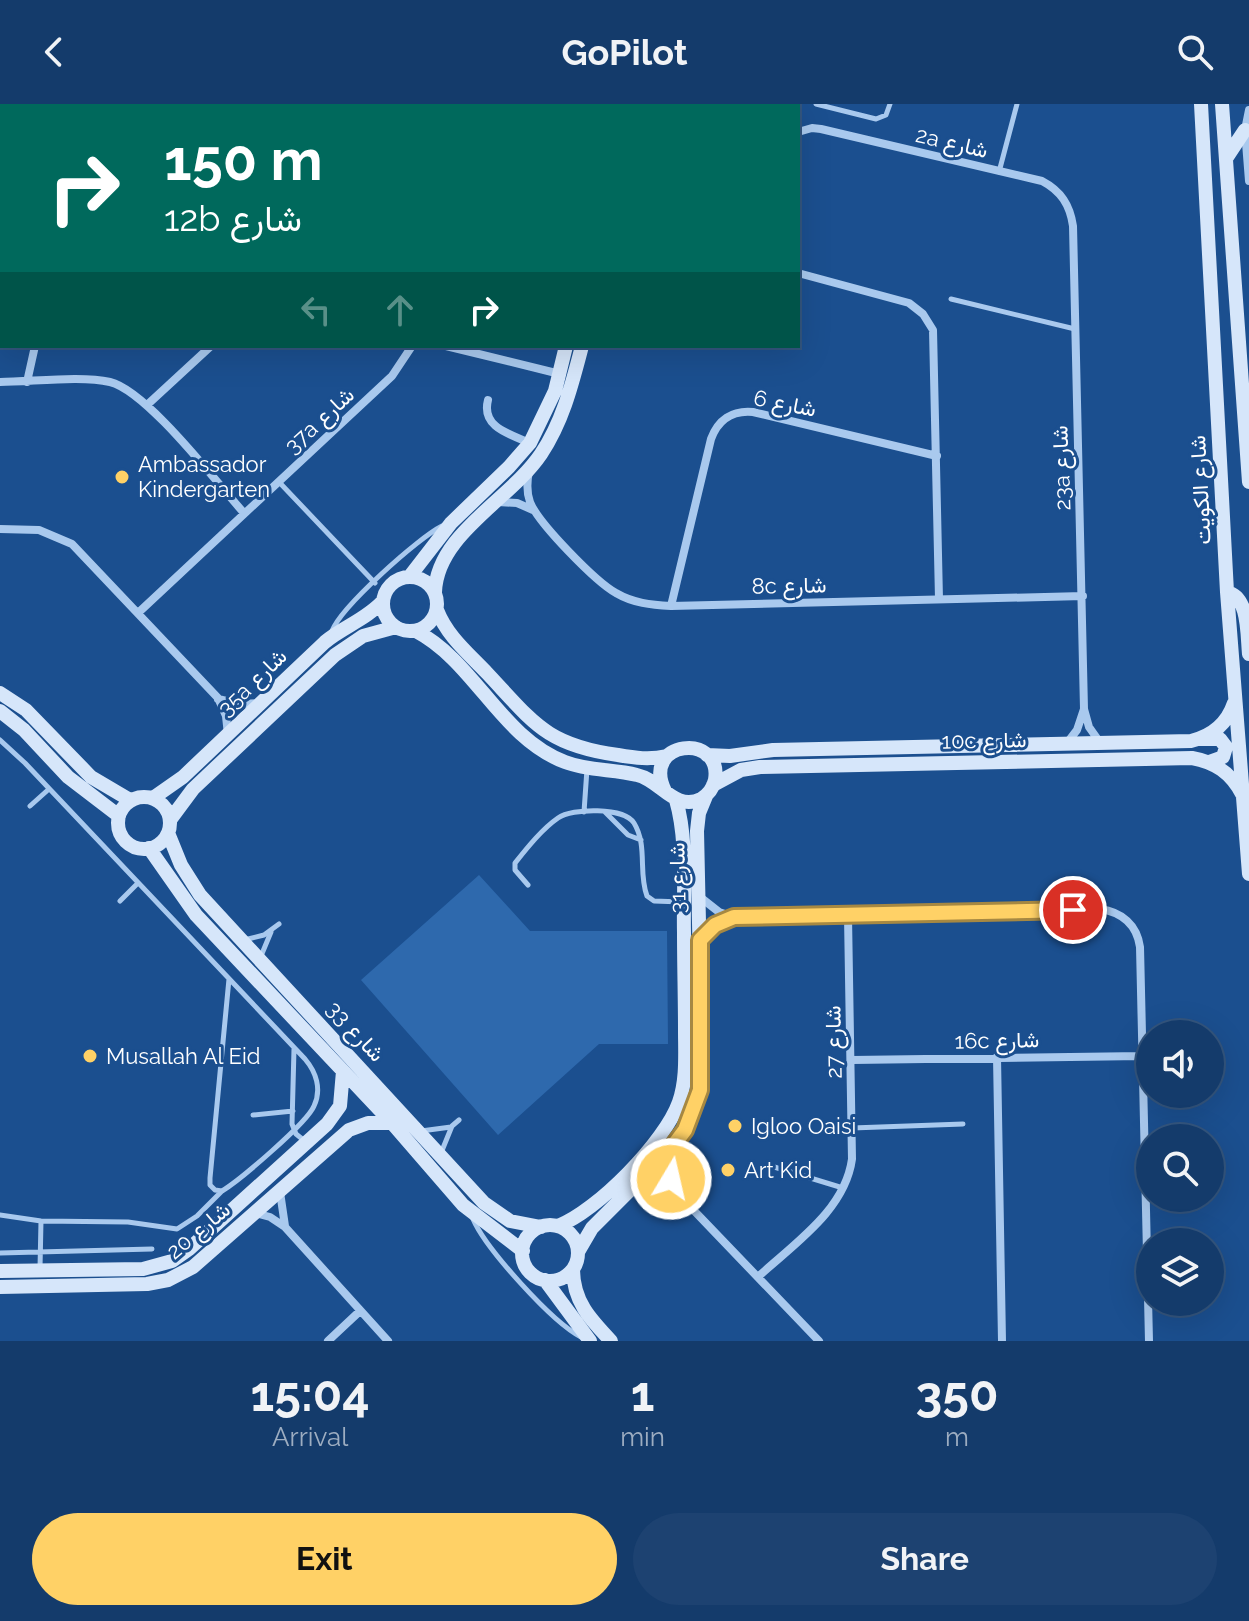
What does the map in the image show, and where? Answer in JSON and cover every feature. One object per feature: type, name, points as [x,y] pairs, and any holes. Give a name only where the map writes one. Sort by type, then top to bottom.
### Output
[{"type":"street","points":[[1194,104],[1203,124]]},
{"type":"street","name":"شارع الكويت","points":[[1201,104],[1227,592],[1249,874]]},
{"type":"street","points":[[1222,104],[1245,342],[1249,482]]},
{"type":"street","points":[[1224,133],[1234,104]]},
{"type":"street","points":[[1249,110],[1245,130],[1249,181]]},
{"type":"street","name":"2a شارع","points":[[800,131],[821,129],[1042,181],[1067,204],[1073,226]]},
{"type":"street","points":[[1227,157],[1245,130]]},
{"type":"street","name":"23a شارع","points":[[1073,226],[1084,709],[1089,727],[1101,744]]},
{"type":"street","points":[[800,274],[909,303],[929,321],[935,338],[939,599]]},
{"type":"street","points":[[27,382],[35,348]]},
{"type":"street","points":[[147,405],[209,348]]},
{"type":"street","name":"37a شارع","points":[[138,613],[392,376],[411,348]]},
{"type":"street","points":[[454,348],[560,374]]},
{"type":"street","points":[[566,348],[548,409],[530,443],[451,523],[410,576],[392,583],[383,601],[386,616],[396,627],[416,631],[441,647],[535,746],[556,758],[587,768],[636,774],[652,780],[670,795],[691,802],[710,790],[715,769],[707,755],[687,747],[667,756],[644,759],[592,752],[554,738],[535,724],[450,634],[437,610],[435,592],[438,571],[447,552],[530,470],[561,419],[581,348]]},
{"type":"street","points":[[0,382],[103,380],[132,391],[244,513]]},
{"type":"street","points":[[488,400],[485,412],[489,419],[502,431],[530,443]]},
{"type":"street","name":"شارع 6","points":[[671,606],[711,439],[714,430],[727,417],[735,413],[753,412],[937,456]]},
{"type":"street","points":[[530,470],[527,490],[534,510]]},
{"type":"street","points":[[498,502],[517,503],[534,510]]},
{"type":"street","name":"8c شارع","points":[[534,510],[589,573],[607,588],[631,600],[671,606],[1083,596]]},
{"type":"street","points":[[0,529],[39,530],[62,538],[82,552],[218,698],[226,716],[228,735]]},
{"type":"street","points":[[410,576],[427,582],[435,592]]},
{"type":"street","points":[[1227,592],[1237,595],[1244,603],[1249,654]]},
{"type":"street","name":"35a شارع","points":[[153,798],[183,777],[331,637],[373,611],[383,601]]},
{"type":"street","points":[[416,631],[429,624],[437,610]]},
{"type":"street","name":"35a شارع","points":[[169,826],[193,789],[335,655],[363,636],[396,627]]},
{"type":"street","points":[[0,693],[26,710],[91,777],[130,800]]},
{"type":"street","points":[[218,698],[239,704],[262,703]]},
{"type":"street","points":[[1201,739],[1227,719],[1235,699]]},
{"type":"street","name":"23a شارع","points":[[1066,744],[1074,736],[1084,709]]},
{"type":"street","points":[[0,711],[15,722],[76,784],[119,816]]},
{"type":"street","points":[[1201,739],[1220,739],[1226,747],[1223,757],[1209,762]]},
{"type":"street","name":"10c شارع","points":[[707,755],[730,756],[773,750],[1101,744],[1201,739]]},
{"type":"street","points":[[667,756],[660,769],[670,795]]},
{"type":"street","name":"10c شارع","points":[[710,790],[741,770],[760,767],[1192,758],[1209,762]]},
{"type":"street","points":[[1209,762],[1228,774],[1243,796]]},
{"type":"street","name":"شارع 31","points":[[578,1252],[592,1228],[667,1154],[685,1130],[700,1090],[698,822],[710,790]]},
{"type":"street","name":"شارع 31","points":[[558,1226],[591,1207],[653,1145],[669,1124],[680,1100],[685,1065],[681,824],[670,795]]},
{"type":"street","points":[[153,798],[163,804],[169,826],[160,843],[149,848],[136,847],[125,840],[119,829],[119,816],[130,800],[153,798]]},
{"type":"street","name":"شارع 33","points":[[169,826],[176,855],[193,885],[491,1210],[520,1224],[541,1227]]},
{"type":"street","name":"شارع 33","points":[[149,848],[187,905],[392,1123],[471,1214],[523,1251]]},
{"type":"street","points":[[700,897],[719,912],[734,917],[1100,909],[1116,912],[1137,933],[1141,1020]]},
{"type":"street","name":"شارع 27","points":[[759,1276],[833,1206],[844,1189],[852,1159],[848,916]]},
{"type":"street","points":[[700,940],[715,925],[734,917]]},
{"type":"street","name":"16c شارع","points":[[852,1060],[1136,1056]]},
{"type":"street","points":[[997,1057],[1002,1341]]},
{"type":"street","name":"شارع 20","points":[[0,1271],[143,1269],[172,1261],[327,1124],[340,1106],[343,1071]]},
{"type":"street","points":[[1143,1108],[1149,1341]]},
{"type":"street","name":"شارع 20","points":[[0,1287],[147,1284],[168,1280],[193,1267],[349,1130],[368,1123],[392,1123]]},
{"type":"street","points":[[667,1154],[671,1179],[679,1195]]},
{"type":"street","points":[[639,1183],[664,1186],[679,1195],[819,1341]]},
{"type":"street","points":[[280,1188],[285,1227]]},
{"type":"street","points":[[253,1213],[270,1217],[285,1227],[388,1341]]},
{"type":"street","points":[[590,1341],[545,1280],[529,1269],[523,1251],[530,1234],[541,1227],[558,1226],[570,1233],[578,1252],[573,1269],[574,1288],[581,1306],[611,1341]]},
{"type":"street","points":[[545,1280],[563,1277],[573,1269]]},
{"type":"street","points":[[328,1341],[360,1311]]},
{"type":"lane","points":[[816,104],[840,107],[876,119],[886,115],[890,104]]},
{"type":"lane","points":[[999,172],[1017,104]]},
{"type":"lane","points":[[951,299],[1075,329]]},
{"type":"lane","points":[[278,482],[375,583]]},
{"type":"lane","points":[[331,637],[343,613],[428,534],[451,523]]},
{"type":"lane","points":[[0,740],[294,1048],[311,1067],[318,1085],[315,1105],[294,1129],[197,1216],[177,1229],[128,1222],[41,1221],[0,1215]]},
{"type":"lane","points":[[584,812],[587,768]]},
{"type":"lane","points":[[30,806],[49,789]]},
{"type":"lane","points":[[605,812],[628,835],[641,840]]},
{"type":"lane","points":[[528,885],[515,870],[517,860],[557,818],[567,813],[620,812],[629,817],[641,840],[647,896],[654,901],[683,903]]},
{"type":"lane","points":[[120,901],[138,883]]},
{"type":"lane","points":[[242,940],[271,931],[279,924]]},
{"type":"lane","points":[[260,960],[271,931]]},
{"type":"lane","points":[[222,1191],[210,1185],[210,1178],[229,979]]},
{"type":"lane","points":[[294,1048],[294,1129],[307,1142]]},
{"type":"lane","points":[[253,1115],[293,1111]]},
{"type":"lane","points":[[441,1155],[452,1126],[459,1120]]},
{"type":"lane","points":[[852,1128],[963,1124]]},
{"type":"lane","points":[[419,1131],[452,1126]]},
{"type":"lane","points":[[771,1166],[844,1189]]},
{"type":"lane","points":[[471,1214],[486,1241],[536,1298],[567,1329],[590,1341]]},
{"type":"lane","points":[[40,1270],[41,1221]]},
{"type":"lane","points":[[0,1253],[152,1249]]},
{"type":"shaded area","points":[[479,875],[530,931],[667,931],[668,1044],[599,1044],[498,1135],[361,980]]},
{"type":"place","name":"Ambassador Kindergarten","points":[[122,477]]},
{"type":"place","name":"Musallah Al Eid","points":[[90,1056]]},
{"type":"place","name":"Igloo Oaisi","points":[[735,1126]]},
{"type":"place","name":"Art Kid","points":[[728,1170]]},
{"type":"route","points":[[671,1179],[667,1154],[692,1117],[700,1090],[700,940],[715,925],[734,917],[1073,910]]}]
